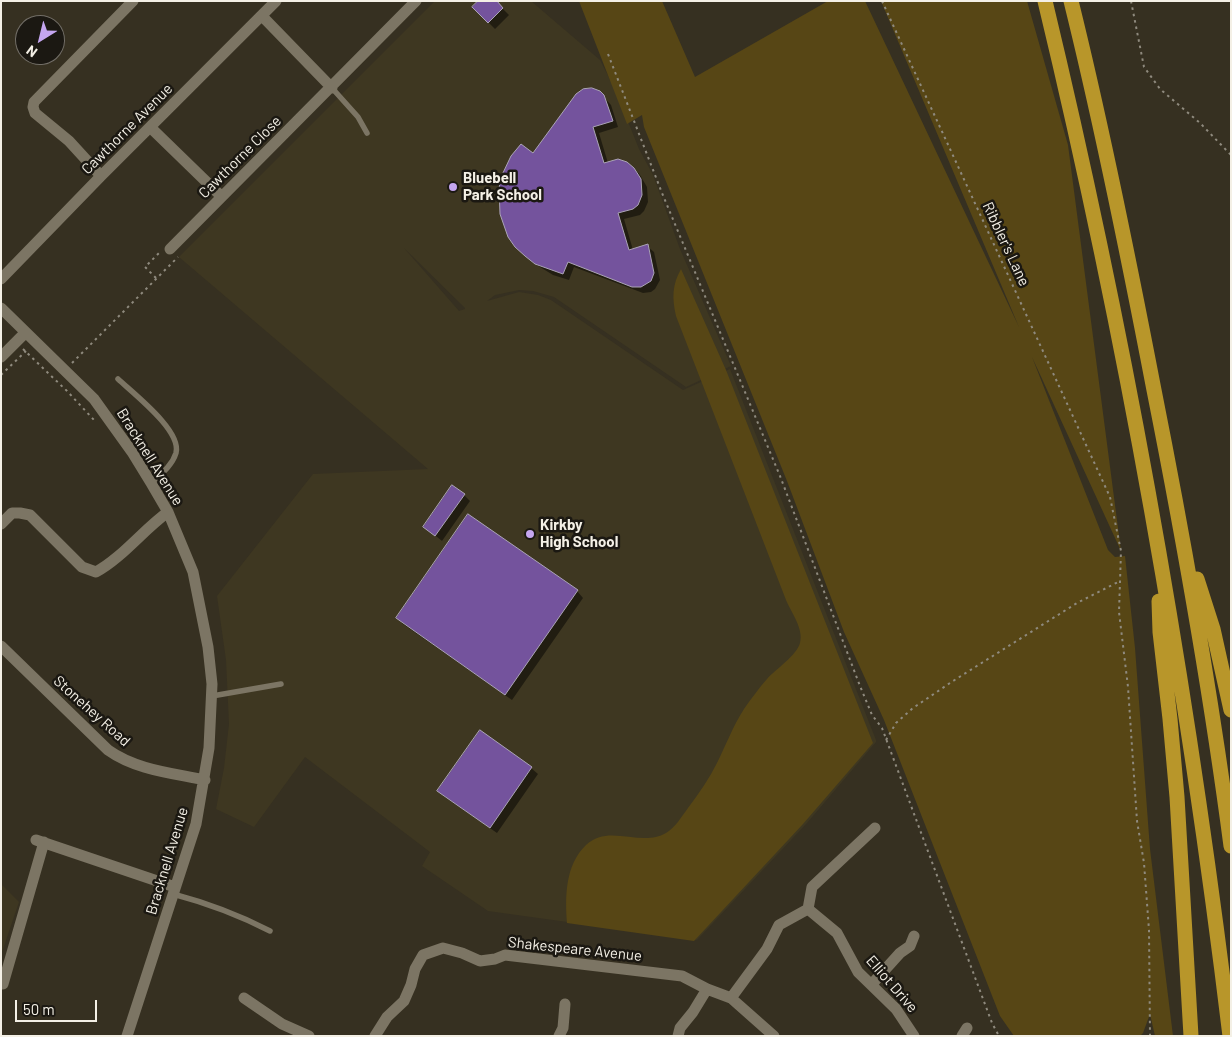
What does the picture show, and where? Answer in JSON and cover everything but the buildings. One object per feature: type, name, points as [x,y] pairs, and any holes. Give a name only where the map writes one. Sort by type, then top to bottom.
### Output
[{"type":"highway","points":[[1046,1],[1081,151],[1157,539],[1208,865],[1230,1036]]},
{"type":"highway","points":[[1071,1],[1131,268],[1180,525],[1231,846]]},
{"type":"highway","points":[[1180,525],[1213,629],[1231,710]]},
{"type":"highway","points":[[1157,539],[1160,632],[1177,797],[1191,1036]]},
{"type":"street","points":[[101,176],[69,141],[35,113],[33,107],[34,102],[133,1]]},
{"type":"street","name":"Cawthorne Avenue","points":[[1,279],[276,1]]},
{"type":"street","name":"Cawthorne Close","points":[[170,249],[332,88],[416,1]]},
{"type":"street","points":[[262,16],[332,88]]},
{"type":"street","points":[[150,127],[222,196]]},
{"type":"street","name":"Bracknell Avenue","points":[[1,308],[94,399],[132,452],[151,483],[168,512],[193,572],[208,647],[212,684],[209,748],[196,824],[127,1036]]},
{"type":"street","points":[[1,357],[25,333]]},
{"type":"street","points":[[1,524],[12,513],[30,515],[82,566],[96,572],[108,565],[155,521],[168,512]]},
{"type":"street","name":"Stonehey Road","points":[[1,646],[108,750],[119,758],[144,768],[205,780]]},
{"type":"street","points":[[731,998],[767,949],[780,925],[808,909],[812,887],[875,828]]},
{"type":"street","points":[[3,984],[40,841],[174,891]]},
{"type":"street","name":"Elliot Drive","points":[[808,909],[837,933],[858,972],[896,1009],[914,1036]]},
{"type":"street","points":[[872,984],[900,953],[910,946],[914,936]]},
{"type":"street","name":"Shakespeare Avenue","points":[[375,1036],[387,1017],[404,1001],[415,969],[423,955],[443,948],[462,953],[480,961],[495,959],[505,955],[682,976],[707,989],[731,998],[774,1036]]},
{"type":"street","points":[[678,1036],[680,1028],[693,1012],[707,989]]},
{"type":"street","points":[[244,998],[282,1024],[309,1036]]},
{"type":"street","points":[[559,1036],[563,1028],[565,1004]]},
{"type":"lane","points":[[332,88],[358,117],[367,133]]},
{"type":"lane","points":[[118,379],[170,429],[176,441],[176,453],[169,466],[151,483]]},
{"type":"lane","points":[[212,696],[281,684]]},
{"type":"lane","points":[[174,891],[249,920],[270,931]]},
{"type":"path","name":"Ribbler's Lane","points":[[882,1],[1110,497],[1121,551],[1119,612],[1128,686],[1137,821],[1144,863],[1149,930],[1150,1036]]},
{"type":"path","points":[[1131,1],[1144,67],[1160,89],[1200,123],[1231,155]]},
{"type":"path","points":[[608,54],[662,193],[780,476],[860,686],[872,715],[882,728],[992,1023],[999,1036]]},
{"type":"path","points":[[64,370],[179,257],[167,245],[145,267],[156,278]]},
{"type":"path","points":[[1,375],[34,342]]},
{"type":"path","points":[[16,343],[67,391],[96,422]]},
{"type":"path","points":[[886,740],[896,724],[913,708],[953,680],[1077,603],[1120,581]]},
{"type":"shaded area","name":"Kirkby High School","points":[[435,1],[531,1],[600,60],[615,89],[639,149],[653,175],[680,249],[731,366],[686,387],[554,297],[533,291],[519,290],[495,295],[487,301],[519,292],[538,295],[551,300],[683,390],[730,369],[876,740],[807,823],[697,940],[488,911],[422,866],[430,852],[305,757],[254,827],[216,809],[224,768],[229,724],[226,660],[217,596],[313,474],[428,469],[179,257]],"holes":[[[404,248],[465,308],[459,311]]]},
{"type":"shaded area","points":[[579,1],[662,1],[695,77],[828,1],[865,1],[1019,327],[881,1],[1027,1],[1068,145],[1121,551],[1032,357],[1108,550],[1115,557],[1125,556],[1135,648],[1150,849],[1173,1036],[1155,1036],[1150,1014],[1140,1036],[1014,1036],[1000,1016],[884,720],[844,632],[787,481],[644,127],[642,115],[627,124]]},
{"type":"shaded area","points":[[681,269],[726,370],[873,743],[803,824],[694,941],[567,923],[566,903],[570,872],[579,853],[586,845],[595,839],[605,836],[656,837],[666,833],[675,825],[711,775],[744,709],[767,679],[795,652],[801,638],[799,626],[786,600],[676,316],[674,292]]},
{"type":"shaded area","points":[[1,884],[19,902],[1,955]]},
{"type":"place","name":"Bluebell Park School","points":[[453,187]]},
{"type":"place","name":"Kirkby High School","points":[[530,534]]}]
